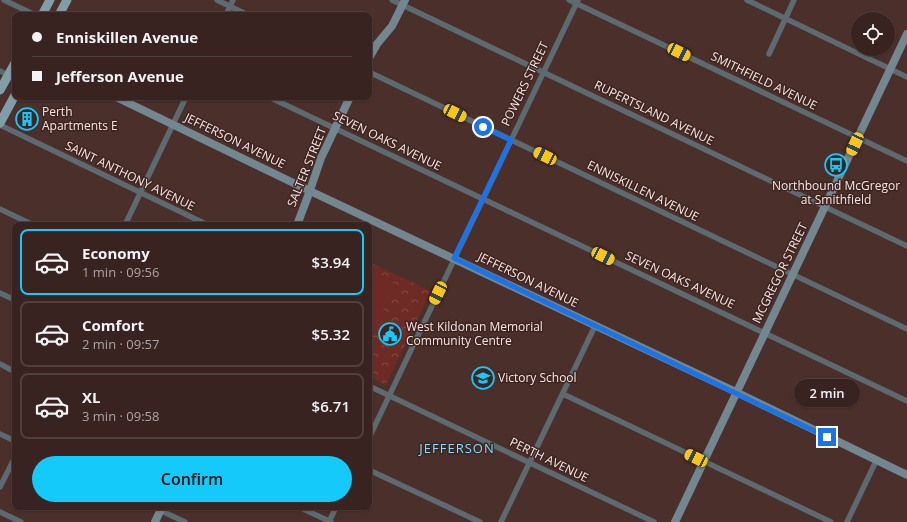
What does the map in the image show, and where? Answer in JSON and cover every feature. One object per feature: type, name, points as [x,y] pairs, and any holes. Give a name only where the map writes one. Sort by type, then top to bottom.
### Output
[{"type":"main road","points":[[44,12],[50,0]]},
{"type":"main road","points":[[61,12],[67,0]]},
{"type":"main road","points":[[0,90],[8,75]]},
{"type":"main road","points":[[0,124],[13,100]]},
{"type":"street","points":[[4,0],[29,12]]},
{"type":"street","points":[[217,0],[242,12]]},
{"type":"street","points":[[227,12],[233,0]]},
{"type":"street","name":"RUPERTSLAND AVENUE","points":[[392,0],[404,3],[543,72],[907,246]]},
{"type":"street","name":"SMITHFIELD AVENUE","points":[[569,0],[577,2],[907,162]]},
{"type":"street","points":[[746,0],[907,77]]},
{"type":"street","points":[[768,54],[794,0]]},
{"type":"street","name":"POWERS STREET","points":[[372,432],[577,2]]},
{"type":"street","points":[[372,53],[377,44],[392,26],[404,3]]},
{"type":"street","name":"MCGREGOR STREET","points":[[675,522],[907,34]]},
{"type":"street","name":"ENNISKILLEN AVENUE","points":[[372,73],[907,329]]},
{"type":"street","name":"JEFFERSON AVENUE","points":[[122,100],[907,475]]},
{"type":"street","points":[[126,222],[185,100]]},
{"type":"street","name":"SEVEN OAKS AVENUE","points":[[275,100],[907,401]]},
{"type":"street","name":"SALTER STREET","points":[[298,222],[321,158],[349,100]]},
{"type":"street","name":"SAINT ANTHONY AVENUE","points":[[0,124],[202,222]]},
{"type":"street","points":[[0,209],[27,222]]},
{"type":"street","points":[[0,293],[12,299]]},
{"type":"street","points":[[501,522],[595,326]]},
{"type":"street","points":[[0,364],[12,370]]},
{"type":"street","name":"PERTH AVENUE","points":[[372,387],[654,522]]},
{"type":"street","points":[[563,394],[831,522]]},
{"type":"street","points":[[0,434],[12,440]]},
{"type":"street","points":[[847,522],[876,461]]},
{"type":"street","points":[[0,487],[12,463]]},
{"type":"street","points":[[372,471],[480,522]]},
{"type":"street","points":[[155,522],[158,510]]},
{"type":"street","points":[[163,510],[185,522]]},
{"type":"street","points":[[305,510],[330,522],[335,510]]},
{"type":"street","points":[[0,512],[21,522]]},
{"type":"green space","name":"West Kildonan Memorial Community Centre","points":[[372,263],[431,291],[386,385],[372,378]]},
{"type":"green space","points":[[383,276],[389,279],[394,285],[394,288],[379,319],[372,322],[372,284]]},
{"type":"place","name":"Perth Apartments E","points":[[27,119]]},
{"type":"place","name":"Northbound McGregor at Smithfield","points":[[836,165]]},
{"type":"place","name":"West Kildonan Memorial Community Centre","points":[[390,334]]},
{"type":"place","name":"Victory School","points":[[483,378]]},
{"type":"district","name":"JEFFERSON","points":[[457,448]]},
{"type":"route","points":[[483,127],[511,140],[454,258],[827,437]]}]
